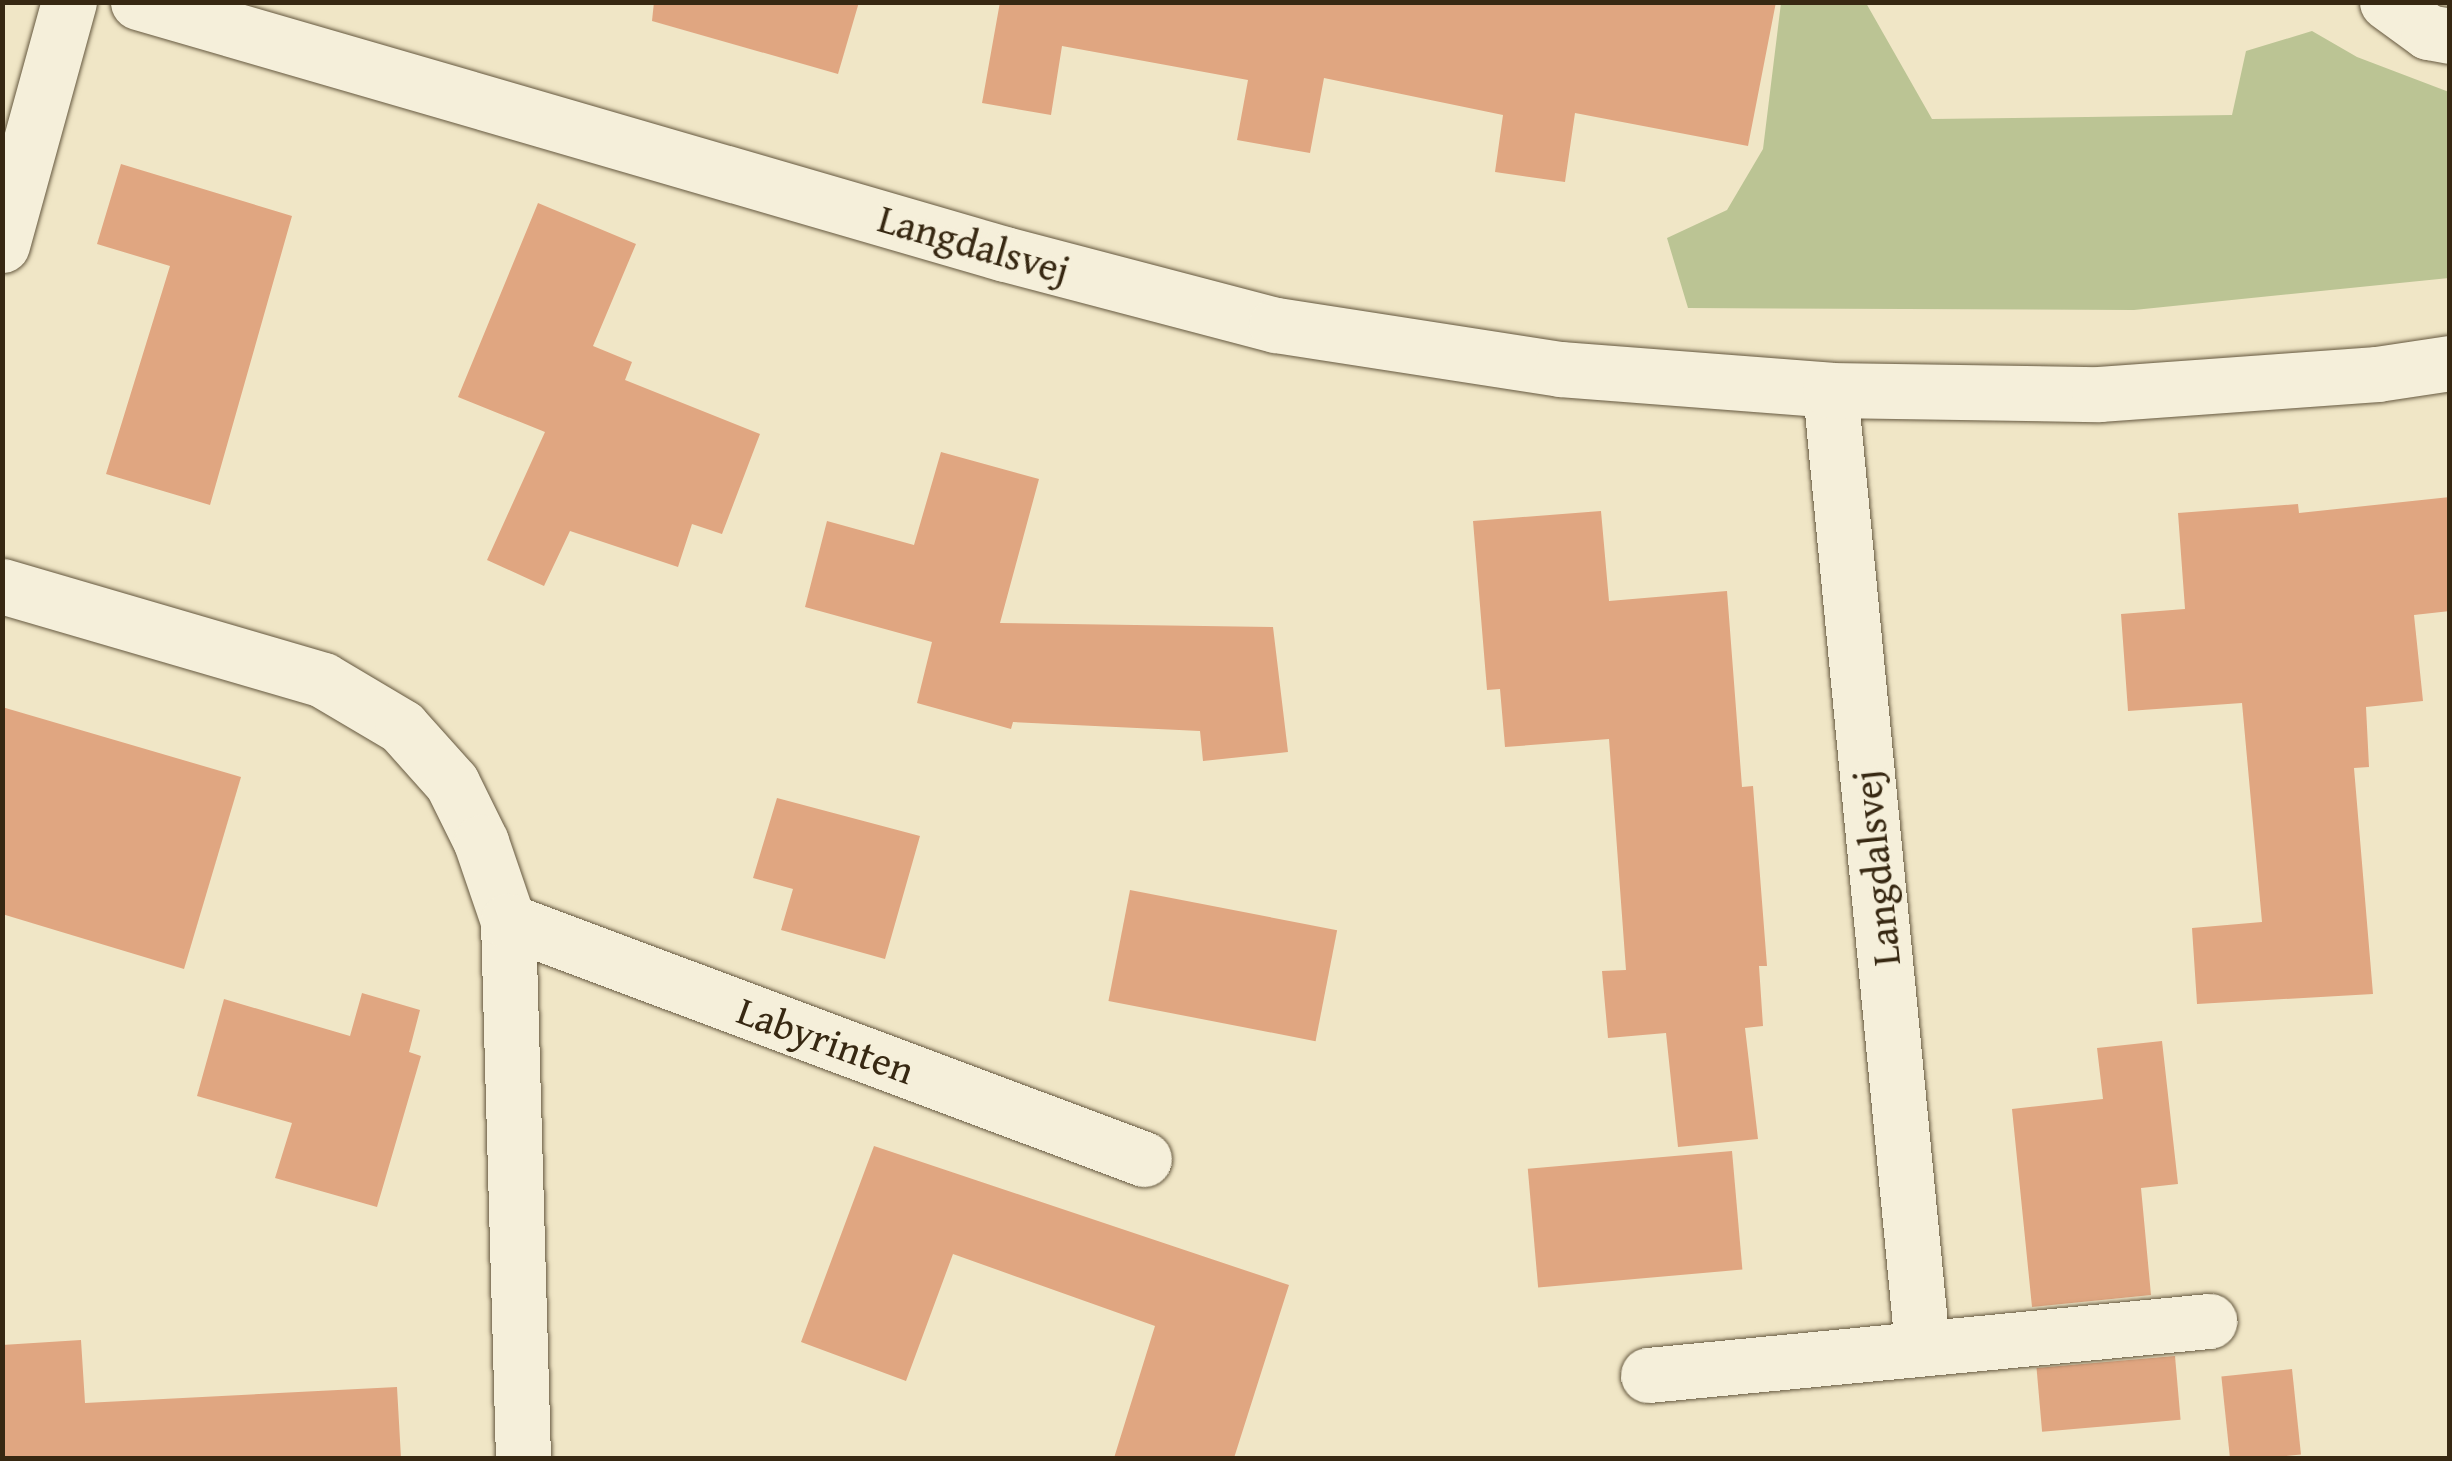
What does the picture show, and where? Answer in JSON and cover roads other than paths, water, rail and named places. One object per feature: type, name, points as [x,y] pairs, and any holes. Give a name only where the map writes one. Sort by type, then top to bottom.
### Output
[{"type":"street","points":[[2,245],[68,2]]},
{"type":"street","name":"Langdalsvej","points":[[138,2],[1006,254],[1276,325],[1560,369],[1830,390],[2099,394],[2377,374],[2450,362]]},
{"type":"street","points":[[2388,2],[2428,32],[2450,36]]},
{"type":"street","name":"Langdalsvej","points":[[1830,390],[1922,1346]]},
{"type":"street","points":[[2,586],[322,680],[402,727],[452,783],[481,842],[508,921],[523,1458]]},
{"type":"street","name":"Labyrinten","points":[[508,921],[1144,1159]]},
{"type":"street","points":[[1648,1376],[1922,1346],[2209,1322]]}]
